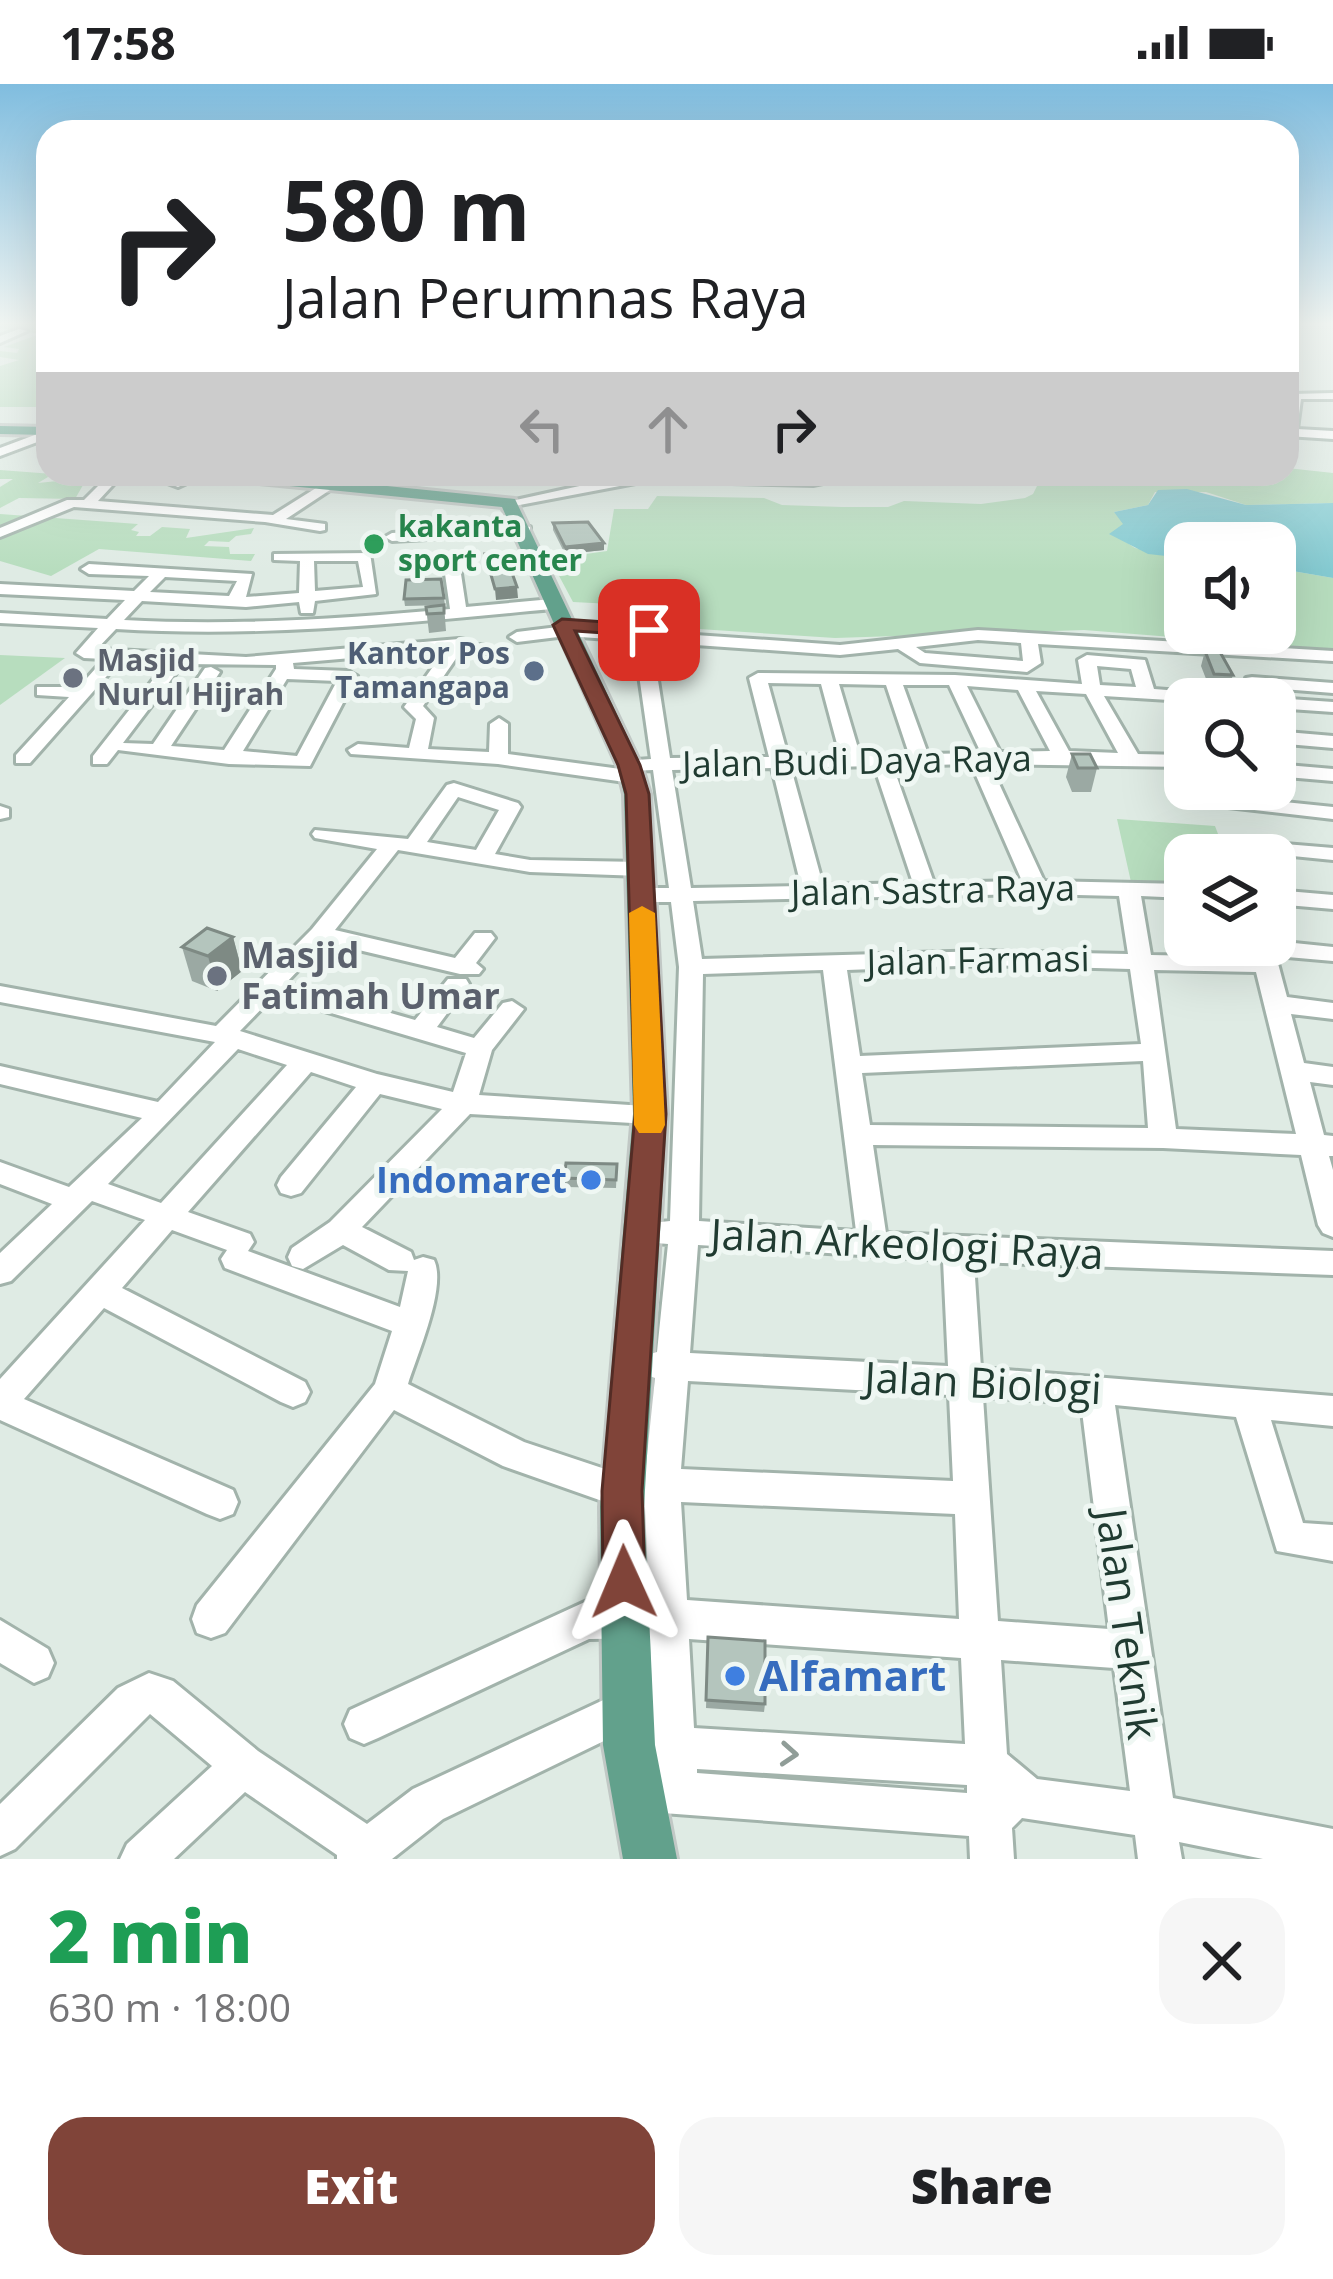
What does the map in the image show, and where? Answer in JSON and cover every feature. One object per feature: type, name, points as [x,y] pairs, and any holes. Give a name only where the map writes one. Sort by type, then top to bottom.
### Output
[{"type":"main road","points":[[2,431],[36,432]]},
{"type":"main road","points":[[329,486],[509,502],[560,620],[641,768],[650,1114],[622,1491],[628,1727],[657,1792],[650,1859]]},
{"type":"street","points":[[1299,428],[1333,430]]},
{"type":"street","points":[[0,452],[36,438]]},
{"type":"street","points":[[87,504],[105,486]]},
{"type":"street","points":[[274,525],[329,486]]},
{"type":"street","points":[[509,502],[586,486]]},
{"type":"street","points":[[117,521],[173,493]]},
{"type":"street","points":[[0,532],[58,506],[87,504],[320,527]]},
{"type":"street","points":[[392,537],[525,530]]},
{"type":"street","points":[[2,589],[235,601],[371,589],[365,556],[279,557]]},
{"type":"street","points":[[307,557],[307,658]]},
{"type":"street","points":[[88,569],[247,578],[235,601]]},
{"type":"street","points":[[126,748],[295,763],[307,758],[348,676],[284,666],[78,657],[160,572]]},
{"type":"street","points":[[453,574],[459,614]]},
{"type":"street","points":[[2,589],[21,578]]},
{"type":"street","points":[[0,618],[198,629],[308,627],[459,614],[841,650],[956,635],[1164,645]]},
{"type":"street","points":[[518,638],[560,620]]},
{"type":"street","points":[[100,760],[198,629]]},
{"type":"street","points":[[902,643],[920,658],[1027,667],[1032,663],[1029,637]]},
{"type":"street","points":[[176,663],[211,672],[459,644]]},
{"type":"street","points":[[417,754],[425,718],[413,707],[437,669],[452,652],[484,650]]},
{"type":"street","points":[[1296,654],[1333,656]]},
{"type":"street","points":[[22,759],[112,659]]},
{"type":"street","points":[[1130,757],[1092,689],[1089,660],[1138,664],[1146,693]]},
{"type":"street","points":[[358,750],[641,768],[646,661]]},
{"type":"street","points":[[229,758],[284,666]]},
{"type":"street","points":[[159,750],[211,672]]},
{"type":"street","points":[[892,677],[921,760]]},
{"type":"street","points":[[813,891],[758,679],[892,677],[1164,695]]},
{"type":"street","points":[[828,678],[852,761]]},
{"type":"street","points":[[955,680],[1036,887]]},
{"type":"street","points":[[1024,685],[1062,757]]},
{"type":"street","points":[[1296,691],[1333,688]]},
{"type":"street","points":[[43,691],[82,692]]},
{"type":"street","points":[[1296,700],[1333,707]]},
{"type":"street","points":[[498,758],[499,724]]},
{"type":"street","points":[[1296,738],[1333,742]]},
{"type":"street","name":"Jalan Budi Daya Raya","points":[[681,895],[641,768],[986,758],[1164,759]]},
{"type":"street","points":[[882,761],[926,890]]},
{"type":"street","points":[[1296,772],[1333,775]]},
{"type":"street","points":[[415,844],[454,789],[511,807],[483,856]]},
{"type":"street","points":[[1296,807],[1333,813]]},
{"type":"street","points":[[322,834],[389,845],[415,844],[545,867],[642,899],[685,931]]},
{"type":"street","points":[[0,1272],[164,1112],[268,986],[320,934],[389,845]]},
{"type":"street","points":[[1296,852],[1333,854]]},
{"type":"street","name":"Jalan Sastra Raya","points":[[642,899],[1036,887],[1164,890]]},
{"type":"street","points":[[1129,889],[1155,1052],[1162,1138]]},
{"type":"street","points":[[644,1233],[683,1232],[691,967],[681,895]]},
{"type":"street","points":[[1296,899],[1333,902]]},
{"type":"street","points":[[320,934],[462,973]]},
{"type":"street","points":[[421,1030],[483,938]]},
{"type":"street","name":"Jalan Farmasi","points":[[1296,953],[1333,954]]},
{"type":"street","name":"Jalan Farmasi","points":[[691,967],[1164,958]]},
{"type":"street","points":[[834,963],[873,1245]]},
{"type":"street","points":[[1266,966],[1292,1071],[1322,1145],[1333,1224]]},
{"type":"street","points":[[268,986],[480,1048]]},
{"type":"street","points":[[0,994],[228,1037],[374,1083],[463,1104],[650,1114]]},
{"type":"street","points":[[1275,1004],[1333,1011]]},
{"type":"street","points":[[303,1257],[341,1230],[463,1104],[480,1048],[512,1009]]},
{"type":"street","points":[[851,1065],[1155,1052]]},
{"type":"street","points":[[220,1502],[0,1403],[305,1062]]},
{"type":"street","points":[[1292,1071],[1333,1076]]},
{"type":"street","points":[[0,1075],[164,1112]]},
{"type":"street","points":[[291,1185],[374,1083]]},
{"type":"street","points":[[861,1135],[1322,1145]]},
{"type":"street","points":[[0,1173],[167,1216],[411,1324]]},
{"type":"street","points":[[211,1619],[389,1391],[411,1324],[412,1265],[341,1230]]},
{"type":"street","name":"Jalan Arkeologi Raya","points":[[657,1792],[673,1747],[662,1485],[683,1232],[958,1250],[1333,1264]]},
{"type":"street","points":[[958,1250],[989,1766],[1009,1807],[992,1859]]},
{"type":"street","points":[[98,1290],[293,1392]]},
{"type":"street","name":"Jalan Biologi","points":[[633,1362],[1096,1389],[1333,1411]]},
{"type":"street","name":"Jalan Teknik","points":[[1096,1389],[1157,1838]]},
{"type":"street","points":[[389,1391],[515,1455],[622,1491]]},
{"type":"street","points":[[1250,1403],[1290,1539],[1333,1543]]},
{"type":"street","points":[[662,1485],[970,1498]]},
{"type":"street","points":[[364,1724],[587,1620],[667,1618],[1133,1650]]},
{"type":"street","points":[[0,1639],[34,1663]]},
{"type":"street","points":[[0,1834],[132,1702],[149,1693],[159,1695],[243,1766],[362,1854],[428,1804],[628,1727],[673,1747],[989,1766]]},
{"type":"street","points":[[142,1859],[243,1766]]},
{"type":"street","points":[[657,1792],[1009,1807],[1157,1838],[1333,1851]]},
{"type":"green space","points":[[1299,469],[1333,473],[1333,503],[1246,505],[1206,492],[1155,492],[1148,505],[1114,512],[1124,521],[1123,540],[1135,548],[1164,554],[1164,636],[1084,630],[835,638],[622,624],[612,604],[573,602],[550,559],[607,551],[614,509],[648,509],[657,496],[764,498],[782,505],[842,507],[888,507],[904,501],[981,504],[1025,498],[1037,486],[1299,486]]},
{"type":"green space","points":[[0,470],[36,473],[36,486],[82,486],[75,499],[19,498],[0,508],[0,487],[13,479],[0,479]]},
{"type":"green space","points":[[0,514],[138,524],[131,530],[139,532],[136,536],[150,536],[162,527],[190,529],[186,538],[254,528],[251,534],[229,542],[209,541],[204,546],[229,547],[230,554],[255,554],[251,561],[99,549],[51,576],[0,561]]},
{"type":"green space","points":[[1296,572],[1333,578],[1333,650],[1296,647]]},
{"type":"green space","points":[[0,655],[65,658],[0,705]]},
{"type":"green space","points":[[1117,819],[1215,826],[1218,834],[1164,834],[1164,884],[1131,882]]},
{"type":"water","points":[[1187,489],[1246,505],[1333,503],[1333,578],[1296,572],[1296,522],[1164,522],[1164,556],[1148,554],[1109,534],[1123,524],[1114,512],[1148,505],[1158,490]]},
{"type":"building","points":[[588,522],[604,543],[565,547],[553,523]]},
{"type":"building","points":[[505,553],[517,587],[495,589],[485,554]]},
{"type":"building","points":[[441,579],[444,598],[404,599],[406,580]]},
{"type":"building","points":[[444,605],[444,613],[427,614],[426,607]]},
{"type":"building","points":[[604,629],[642,632],[639,639],[601,637]]},
{"type":"building","points":[[1206,654],[1221,654],[1233,675],[1214,674]]},
{"type":"building","points":[[1072,754],[1090,754],[1097,768],[1078,768]]},
{"type":"building","points":[[207,928],[233,937],[208,956],[182,947]]},
{"type":"building","points":[[566,1163],[617,1164],[616,1180],[564,1178]]},
{"type":"building","name":"Alfamart","points":[[708,1637],[765,1641],[765,1704],[706,1700]]},
{"type":"slow traffic","points":[[642,913],[650,1125]]},
{"type":"place","name":"kakanta sport center","points":[[374,544]]},
{"type":"place","name":"Kantor Pos Tamangapa","points":[[534,671]]},
{"type":"place","name":"Masjid Nurul Hijrah","points":[[73,678]]},
{"type":"place","name":"Masjid Fatimah Umar","points":[[217,976]]},
{"type":"place","name":"Indomaret","points":[[591,1180]]},
{"type":"place","name":"Alfamart","points":[[735,1676]]},
{"type":"route","points":[[624,1582],[622,1491],[650,1114],[637,794],[629,765],[562,625],[649,630]]}]
